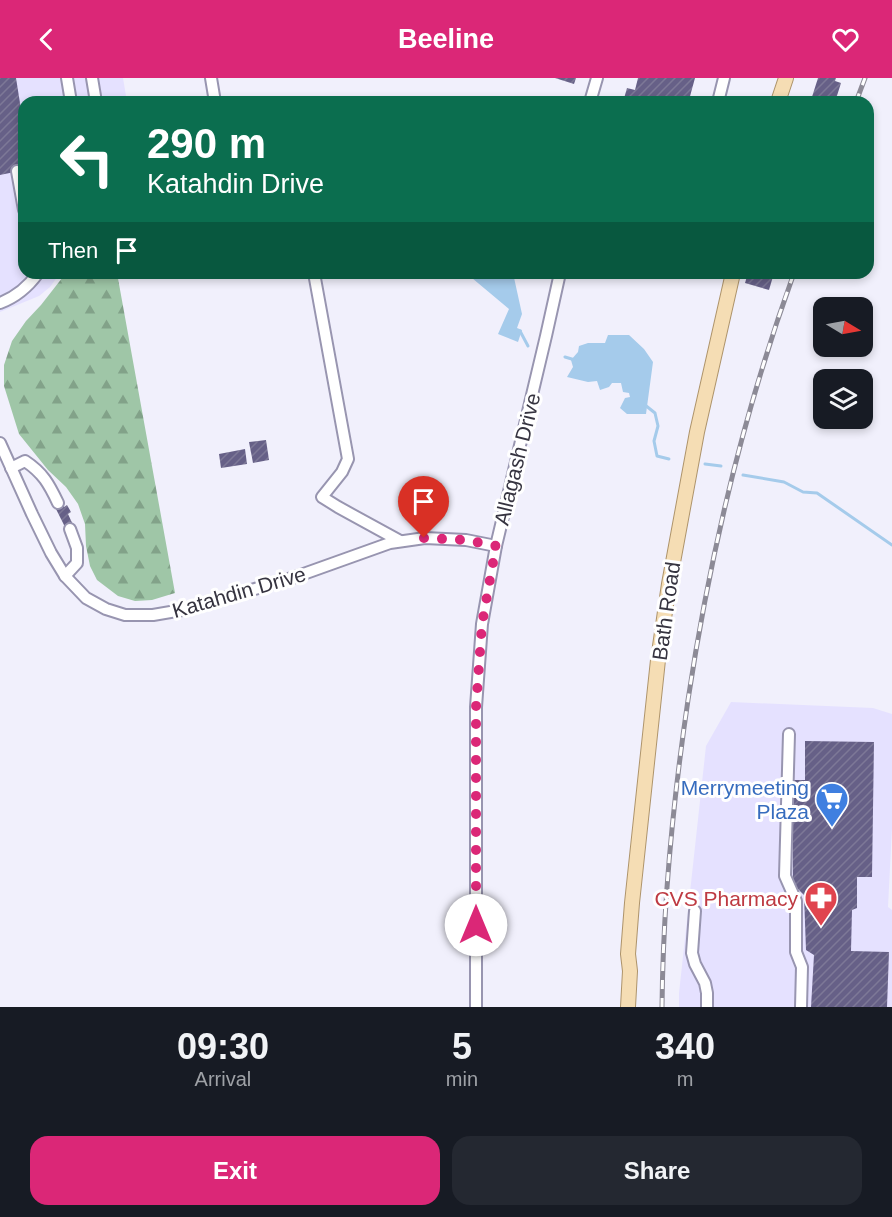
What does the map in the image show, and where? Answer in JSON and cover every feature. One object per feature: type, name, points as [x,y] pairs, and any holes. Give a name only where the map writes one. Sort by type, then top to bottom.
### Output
[{"type":"main road","points":[[780,96],[786,78]]},
{"type":"main road","name":"Bath Road","points":[[628,1007],[630,971],[628,954],[652,715],[669,584],[697,432],[732,279]]},
{"type":"main road","name":"Bath Road","points":[[618,1007],[624,960],[628,954]]},
{"type":"street","points":[[67,78],[70,96]]},
{"type":"street","points":[[92,78],[95,96]]},
{"type":"street","points":[[211,78],[214,96]]},
{"type":"street","points":[[592,96],[597,78]]},
{"type":"street","points":[[720,96],[724,78]]},
{"type":"street","points":[[17,171],[18,177]]},
{"type":"street","points":[[0,303],[28,287],[34,279]]},
{"type":"street","points":[[315,279],[348,459],[342,472],[322,497],[400,542]]},
{"type":"street","name":"Allagash Drive","points":[[476,1007],[476,707],[482,624],[496,546],[559,279]]},
{"type":"street","name":"Katahdin Drive","points":[[0,443],[51,553],[65,576],[86,598],[106,609],[125,615],[153,615],[188,609],[295,577],[390,543],[424,538],[466,540],[496,546]]},
{"type":"street","points":[[11,468],[25,461],[46,479],[58,503]]},
{"type":"street","points":[[65,576],[76,566],[77,562],[77,548],[70,529]]},
{"type":"street","points":[[789,734],[785,876],[796,901],[796,952],[802,967],[801,1007]]},
{"type":"street","points":[[695,911],[692,953],[705,983],[706,1007]]},
{"type":"shaded area","points":[[0,78],[123,78],[126,96],[18,96],[18,279],[56,279],[39,296],[0,312]]},
{"type":"shaded area","name":"Merrymeeting Plaza","points":[[731,702],[873,708],[892,714],[892,828],[888,907],[892,910],[892,1007],[679,1007],[706,746]]},
{"type":"green space","points":[[61,279],[118,279],[175,593],[152,600],[135,601],[118,596],[97,580],[90,566],[85,524],[78,504],[19,434],[4,386],[4,365],[12,341]]},
{"type":"water","points":[[473,279],[514,279],[522,314],[517,328],[522,330],[518,342],[498,334],[509,309]]},
{"type":"water","points":[[608,335],[629,335],[644,349],[653,362],[646,414],[627,414],[620,408],[625,398],[630,397],[629,393],[623,392],[621,383],[612,383],[609,387],[600,390],[597,381],[588,382],[567,377],[573,367],[571,360],[578,352],[579,346],[588,343],[605,343]]},
{"type":"building","points":[[0,78],[16,78],[19,96],[18,171],[0,175]]},
{"type":"building","points":[[555,78],[576,78],[574,84]]},
{"type":"building","points":[[638,78],[695,78],[690,96],[625,96],[627,88],[635,90]]},
{"type":"building","points":[[818,78],[836,78],[835,81],[841,83],[837,96],[812,96]]},
{"type":"building","points":[[746,279],[772,279],[769,290],[745,283]]},
{"type":"building","points":[[266,440],[269,460],[253,463],[249,442]]},
{"type":"building","points":[[245,449],[247,464],[221,468],[219,454]]},
{"type":"building","points":[[62,501],[64,507],[67,505],[71,512],[68,514],[74,527],[67,531],[54,505]]},
{"type":"building","name":"Merrymeeting Plaza","points":[[805,741],[874,742],[872,877],[857,877],[857,908],[852,910],[851,951],[889,952],[887,1007],[811,1007],[814,955],[806,950],[804,895],[793,884],[792,780],[805,780]]},
{"type":"waterway","points":[[520,331],[528,346]]},
{"type":"waterway","points":[[565,357],[575,360]]},
{"type":"waterway","points":[[645,405],[655,413],[658,426],[654,441],[657,456],[669,459]]},
{"type":"waterway","points":[[705,464],[721,466]]},
{"type":"waterway","points":[[743,475],[784,482],[803,492],[817,493],[892,545]]},
{"type":"railway","points":[[858,96],[865,78]]},
{"type":"railway","points":[[662,1007],[664,930],[673,814],[697,645],[718,537],[744,430],[792,279]]},
{"type":"place","name":"Merrymeeting Plaza","points":[[832,828]]},
{"type":"place","name":"CVS Pharmacy","points":[[821,927]]},
{"type":"route","points":[[424,538],[466,540],[496,546],[482,624],[476,707],[476,925]]}]
